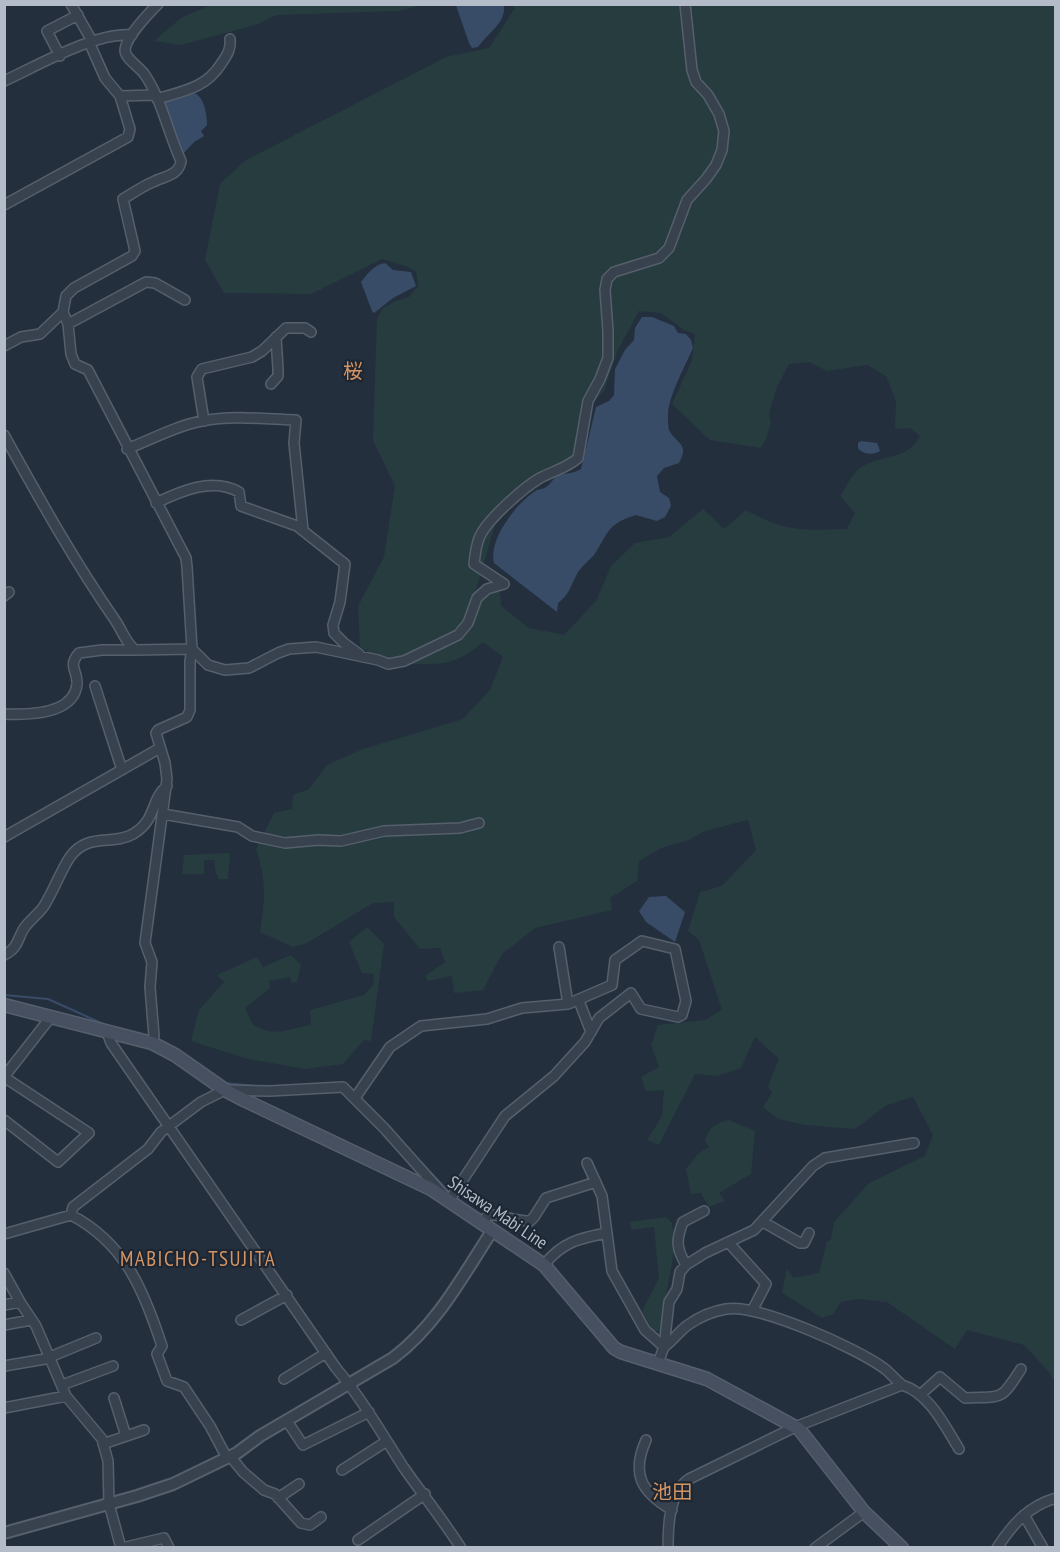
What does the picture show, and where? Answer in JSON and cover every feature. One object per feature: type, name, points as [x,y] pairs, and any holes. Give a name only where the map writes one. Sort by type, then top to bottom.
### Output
[{"type":"main road","name":"Shisawa Mabi Line","points":[[4,1005],[107,1032],[153,1040],[225,1090],[451,1198],[544,1265],[614,1348],[714,1382],[795,1427],[808,1438],[864,1512],[902,1548]]},
{"type":"street","points":[[4,205],[128,137],[130,129],[120,96],[105,78],[71,4]]},
{"type":"street","points":[[4,346],[21,337],[40,334],[63,312],[66,296],[74,288],[132,256],[135,251],[123,199],[154,181],[165,178],[177,171],[180,166],[181,161],[156,97],[145,75],[127,56],[125,50],[132,35],[158,4]]},
{"type":"street","points":[[4,714],[23,715],[43,712],[58,708],[67,702],[75,693],[78,682],[72,666],[74,658],[79,653],[102,650],[192,650],[208,665],[225,670],[249,668],[289,649],[316,647],[362,656],[388,664],[404,661],[458,635],[468,623],[477,598],[487,589],[504,584],[474,564],[479,539],[485,527],[538,479],[578,458],[588,401],[608,358],[605,290],[607,279],[614,272],[633,265],[646,264],[659,258],[669,248],[687,200],[716,165],[722,150],[724,131],[719,114],[708,95],[696,82],[692,70],[685,4]]},
{"type":"street","points":[[60,56],[47,31],[78,15]]},
{"type":"street","points":[[4,81],[90,42],[120,35],[132,35]]},
{"type":"street","points":[[120,96],[156,97],[196,86],[215,75],[231,49],[230,39]]},
{"type":"street","points":[[69,324],[146,282],[155,283],[185,300]]},
{"type":"street","points":[[63,312],[69,324],[71,354],[75,364],[88,370],[186,558],[192,650],[190,710],[187,717],[156,733],[165,763],[167,786],[145,943],[152,962],[150,987],[153,1040]]},
{"type":"street","points":[[204,421],[197,377],[202,369],[252,357],[262,351],[286,328],[305,328],[311,332]]},
{"type":"street","points":[[271,384],[278,376],[276,337]]},
{"type":"street","points":[[128,449],[182,426],[204,421],[296,420],[294,442],[303,530]]},
{"type":"street","points":[[4,435],[89,583],[116,622],[128,645],[135,650]]},
{"type":"street","points":[[156,503],[186,489],[206,486],[224,487],[239,492],[241,506],[303,530],[345,564],[340,602],[333,625],[334,633],[362,656]]},
{"type":"street","points":[[94,686],[122,770]]},
{"type":"street","points":[[4,837],[160,748]]},
{"type":"street","points":[[4,955],[16,947],[23,930],[43,908],[70,856],[77,849],[97,840],[123,837],[138,830],[147,822],[157,798],[167,786]]},
{"type":"street","points":[[163,814],[238,827],[252,836],[285,843],[318,840],[341,841],[384,831],[460,828],[479,823]]},
{"type":"street","points":[[71,1215],[73,1207],[148,1149],[168,1126],[201,1102],[225,1090],[270,1091],[340,1086],[357,1095],[451,1198],[505,1116],[554,1076],[585,1042],[599,1018],[631,993],[641,1009],[678,1017],[682,1015],[686,1001],[675,949],[642,941],[615,960],[612,985],[579,1001],[522,1008],[486,1019],[421,1026],[390,1047],[357,1095]]},
{"type":"street","points":[[559,947],[568,1004]]},
{"type":"street","points":[[579,1001],[591,1032]]},
{"type":"street","points":[[4,1120],[58,1162],[89,1133],[4,1077],[50,1018]]},
{"type":"street","points":[[107,1032],[111,1043],[326,1353],[350,1384],[461,1548]]},
{"type":"street","points":[[658,1363],[664,1347],[669,1302],[677,1289],[680,1272],[686,1265],[705,1253],[754,1230],[764,1222],[813,1166],[825,1158],[914,1143]]},
{"type":"street","points":[[587,1163],[602,1196],[612,1271],[645,1330],[664,1347]]},
{"type":"street","points":[[4,1533],[173,1484],[229,1457],[393,1358],[411,1344],[437,1315],[489,1215],[530,1221],[546,1198],[596,1182]]},
{"type":"street","points":[[686,1265],[678,1252],[680,1230],[683,1222],[704,1211]]},
{"type":"street","points":[[4,1234],[71,1215]]},
{"type":"street","points":[[71,1215],[110,1242],[149,1305],[162,1346],[157,1354],[167,1382],[184,1387],[229,1457],[243,1472],[264,1490],[272,1492],[301,1523],[310,1525],[321,1518]]},
{"type":"street","points":[[764,1222],[800,1243],[804,1243],[810,1233]]},
{"type":"street","points":[[544,1265],[562,1246],[583,1238],[607,1233]]},
{"type":"street","points":[[728,1242],[766,1284],[752,1311]]},
{"type":"street","points":[[4,1273],[32,1320],[66,1396],[102,1439],[108,1461],[110,1504],[121,1548],[164,1538],[168,1548]]},
{"type":"street","points":[[241,1320],[287,1295]]},
{"type":"street","points":[[4,1305],[20,1302]]},
{"type":"street","points":[[664,1347],[688,1325],[700,1318],[726,1309],[741,1307],[808,1329],[852,1349],[884,1368],[902,1385],[914,1388],[941,1419],[959,1449]]},
{"type":"street","points":[[4,1325],[32,1320]]},
{"type":"street","points":[[4,1366],[49,1356],[96,1338]]},
{"type":"street","points":[[284,1379],[326,1353]]},
{"type":"street","points":[[62,1385],[113,1366]]},
{"type":"street","points":[[920,1395],[940,1377],[965,1398],[1000,1396],[1006,1392],[1021,1369]]},
{"type":"street","points":[[668,1548],[668,1528],[672,1510],[681,1485],[689,1479],[795,1427],[902,1385]]},
{"type":"street","points":[[4,1408],[66,1396]]},
{"type":"street","points":[[114,1398],[126,1436]]},
{"type":"street","points":[[287,1421],[303,1445],[369,1412]]},
{"type":"street","points":[[103,1444],[144,1431]]},
{"type":"street","points":[[646,1440],[638,1460],[640,1477],[650,1495],[672,1510]]},
{"type":"street","points":[[342,1470],[387,1441]]},
{"type":"street","points":[[278,1498],[299,1484]]},
{"type":"street","points":[[358,1540],[425,1494]]},
{"type":"street","points":[[997,1548],[1011,1527],[1024,1515],[1040,1502],[1056,1498]]},
{"type":"street","points":[[815,1548],[864,1512]]},
{"type":"street","points":[[1024,1515],[1043,1548]]},
{"type":"green space","points":[[210,5],[422,5],[398,11],[276,15],[259,24],[181,45],[154,41],[181,18]]},
{"type":"green space","points":[[513,5],[1055,5],[1055,1382],[1049,1372],[1024,1345],[967,1330],[955,1349],[887,1302],[859,1299],[841,1302],[833,1314],[822,1318],[782,1293],[787,1268],[793,1278],[819,1273],[827,1241],[831,1240],[834,1222],[869,1183],[925,1156],[933,1135],[913,1097],[887,1105],[855,1129],[805,1125],[778,1119],[763,1107],[772,1093],[768,1086],[779,1059],[755,1037],[741,1068],[717,1076],[695,1074],[659,1145],[647,1140],[662,1116],[664,1090],[646,1091],[641,1077],[659,1067],[651,1045],[658,1025],[705,1020],[722,1010],[699,940],[688,931],[700,892],[722,886],[756,850],[748,820],[705,831],[689,840],[661,848],[639,861],[637,881],[610,898],[612,910],[535,928],[502,954],[483,990],[454,993],[452,976],[428,981],[425,976],[445,962],[440,948],[420,949],[394,917],[394,902],[373,903],[307,943],[293,947],[260,932],[264,891],[256,849],[274,813],[292,809],[293,795],[309,789],[327,765],[363,749],[463,719],[490,690],[503,657],[483,642],[455,660],[438,664],[405,664],[460,638],[487,594],[500,589],[501,606],[529,628],[564,635],[596,601],[611,566],[635,543],[669,537],[703,509],[724,529],[746,510],[784,526],[818,530],[847,529],[855,513],[840,496],[854,474],[867,464],[903,453],[915,444],[920,436],[910,428],[895,429],[896,401],[886,376],[867,365],[827,371],[809,362],[789,364],[777,387],[769,413],[771,423],[761,448],[710,440],[672,404],[692,360],[695,334],[684,330],[661,313],[639,311],[617,352],[604,391],[594,402],[570,463],[534,486],[496,521],[474,597],[456,633],[403,659],[389,661],[360,647],[358,606],[384,557],[395,486],[373,441],[377,318],[383,308],[409,297],[418,286],[416,272],[408,267],[382,259],[311,294],[224,293],[205,260],[220,184],[246,160],[446,57],[489,48],[515,8]]},
{"type":"green space","points":[[230,853],[228,879],[218,879],[214,860],[204,860],[204,874],[182,874],[184,855]]},
{"type":"green space","points":[[367,927],[384,944],[371,1041],[364,1040],[343,1064],[305,1069],[248,1059],[191,1041],[199,1010],[224,982],[217,975],[257,957],[263,967],[291,955],[301,965],[297,982],[292,983],[290,977],[269,981],[270,988],[245,1008],[253,1025],[262,1029],[275,1032],[311,1025],[310,1010],[364,995],[373,985],[374,974],[362,973],[349,942]]},
{"type":"green space","points":[[729,1120],[755,1131],[751,1174],[719,1193],[725,1201],[709,1207],[701,1193],[691,1194],[686,1169],[698,1154],[709,1147],[705,1140],[711,1129]]},
{"type":"green space","points":[[666,1217],[672,1223],[675,1246],[660,1331],[653,1331],[642,1311],[659,1278],[654,1227],[631,1230],[630,1222]]},
{"type":"water","points":[[456,5],[504,5],[504,11],[496,28],[478,47],[472,48]]},
{"type":"water","points":[[192,92],[202,101],[207,125],[201,131],[204,136],[194,142],[183,154],[164,105],[165,101]]},
{"type":"water","points":[[385,263],[393,270],[411,272],[416,286],[393,298],[374,313],[361,282],[374,268]]},
{"type":"water","points":[[642,317],[652,317],[674,326],[678,333],[686,334],[693,348],[669,408],[669,430],[683,447],[682,456],[679,463],[664,468],[657,476],[660,492],[669,498],[671,506],[665,517],[657,521],[636,515],[614,526],[594,555],[582,567],[567,594],[558,603],[557,612],[494,563],[495,543],[513,512],[529,496],[547,486],[556,477],[581,469],[596,407],[609,401],[614,395],[615,369],[625,350],[634,340],[635,328]]},
{"type":"water","points":[[861,441],[877,443],[880,451],[871,454],[863,452],[858,448],[858,443]]},
{"type":"water","points":[[666,896],[685,912],[675,942],[646,922],[639,911],[649,897]]},
{"type":"waterway","points":[[4,995],[48,999],[108,1026]]},
{"type":"waterway","points":[[113,1027],[151,1037]]},
{"type":"waterway","points":[[157,1039],[185,1055]]},
{"type":"waterway","points":[[224,1083],[257,1086]]},
{"type":"waterway","points":[[360,1097],[375,1112]]},
{"type":"waterway","points":[[417,1158],[450,1193]]},
{"type":"waterway","points":[[677,1363],[703,1371]]},
{"type":"waterway","points":[[713,1376],[740,1390]]},
{"type":"district","name":"桜","points":[[353,371]]},
{"type":"district","name":"MABICHO-TSUJITA","points":[[198,1258]]},
{"type":"district","name":"池田","points":[[672,1492]]}]
